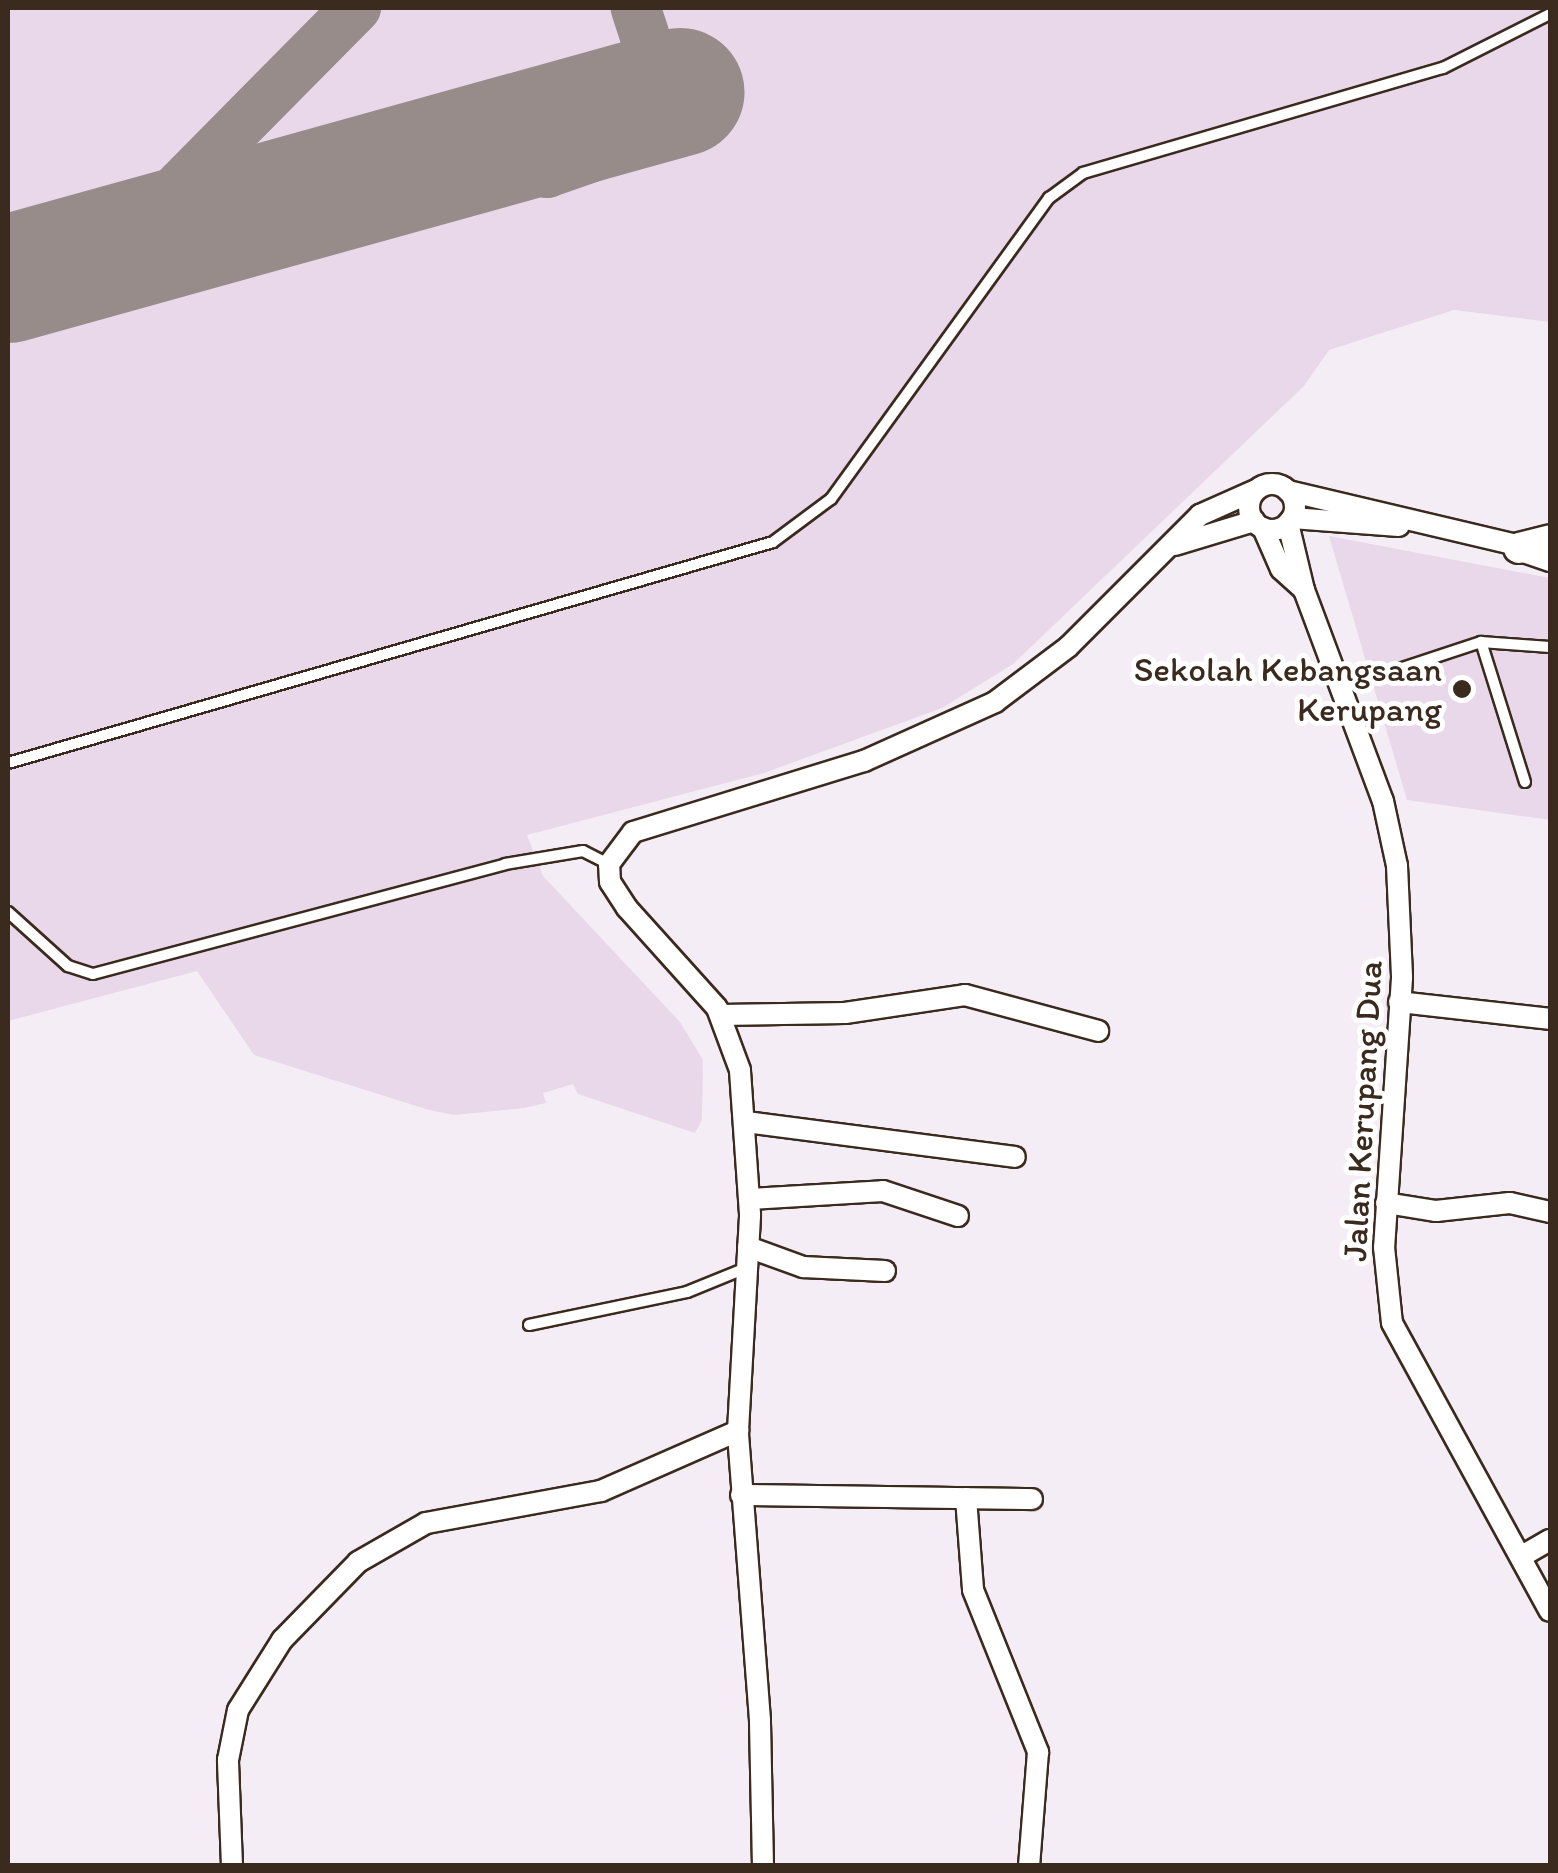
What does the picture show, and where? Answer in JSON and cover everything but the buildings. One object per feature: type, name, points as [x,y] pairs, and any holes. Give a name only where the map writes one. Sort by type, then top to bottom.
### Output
[{"type":"main road","points":[[1512,546],[1550,544]]},
{"type":"street","points":[[763,1866],[760,1720],[738,1432],[750,1199],[740,1070],[721,1015],[627,908],[610,882],[609,864],[616,848],[648,826],[864,761],[995,702],[1068,647],[1200,515],[1256,490],[1276,484],[1288,491],[1512,546],[1550,561]]},
{"type":"street","points":[[1256,490],[1249,504],[1259,525]]},
{"type":"street","points":[[1288,491],[1290,520]]},
{"type":"street","points":[[1166,548],[1290,520],[1421,524]]},
{"type":"street","name":"Jalan Kerupang Dua","points":[[1290,520],[1304,590],[1344,686],[1397,866],[1403,919],[1386,1203],[1392,1324],[1550,1611]]},
{"type":"street","name":"Jalan Kerupang Dua","points":[[1259,525],[1281,569],[1304,590]]},
{"type":"street","points":[[721,1015],[845,1012],[965,996],[1098,1031]]},
{"type":"street","points":[[1400,1002],[1550,1018]]},
{"type":"street","points":[[746,1122],[1015,1157]]},
{"type":"street","points":[[750,1199],[883,1190],[958,1216]]},
{"type":"street","points":[[1386,1203],[1436,1211],[1510,1202],[1550,1212]]},
{"type":"street","points":[[748,1257],[803,1268],[885,1271]]},
{"type":"street","points":[[232,1866],[228,1760],[238,1710],[282,1640],[358,1562],[426,1523],[601,1490],[738,1432]]},
{"type":"street","points":[[742,1495],[1032,1498]]},
{"type":"street","points":[[966,1498],[973,1590],[1038,1752],[1029,1866]]},
{"type":"street","points":[[1522,1556],[1550,1540]]},
{"type":"lane","points":[[8,763],[773,542],[830,499],[1050,198],[1083,173],[1443,68],[1550,14]]},
{"type":"lane","points":[[1481,642],[1525,782]]},
{"type":"lane","points":[[1344,686],[1481,642],[1550,647]]},
{"type":"lane","points":[[8,912],[68,966],[92,974],[505,864],[583,851],[609,864]]},
{"type":"lane","points":[[529,1325],[688,1292],[748,1257]]},
{"type":"shaded area","points":[[8,8],[1550,8],[1550,322],[1454,310],[1329,350],[1304,386],[1013,664],[942,708],[764,773],[527,835],[543,876],[680,1022],[703,1060],[702,1120],[695,1133],[578,1094],[573,1084],[543,1093],[546,1103],[524,1108],[454,1115],[429,1110],[254,1055],[197,971],[8,1021]]},
{"type":"shaded area","name":"Sekolah Kebangsaan Kerupang","points":[[1329,536],[1550,578],[1550,820],[1407,800]]},
{"type":"taxiway","points":[[93,255],[148,218],[356,8]]},
{"type":"taxiway","points":[[422,165],[465,157],[547,173],[598,155],[635,115],[647,82],[648,46],[636,8]]},
{"type":"runway","points":[[8,279],[681,92]]},
{"type":"place","name":"Sekolah Kebangsaan Kerupang","points":[[1462,689]]}]
